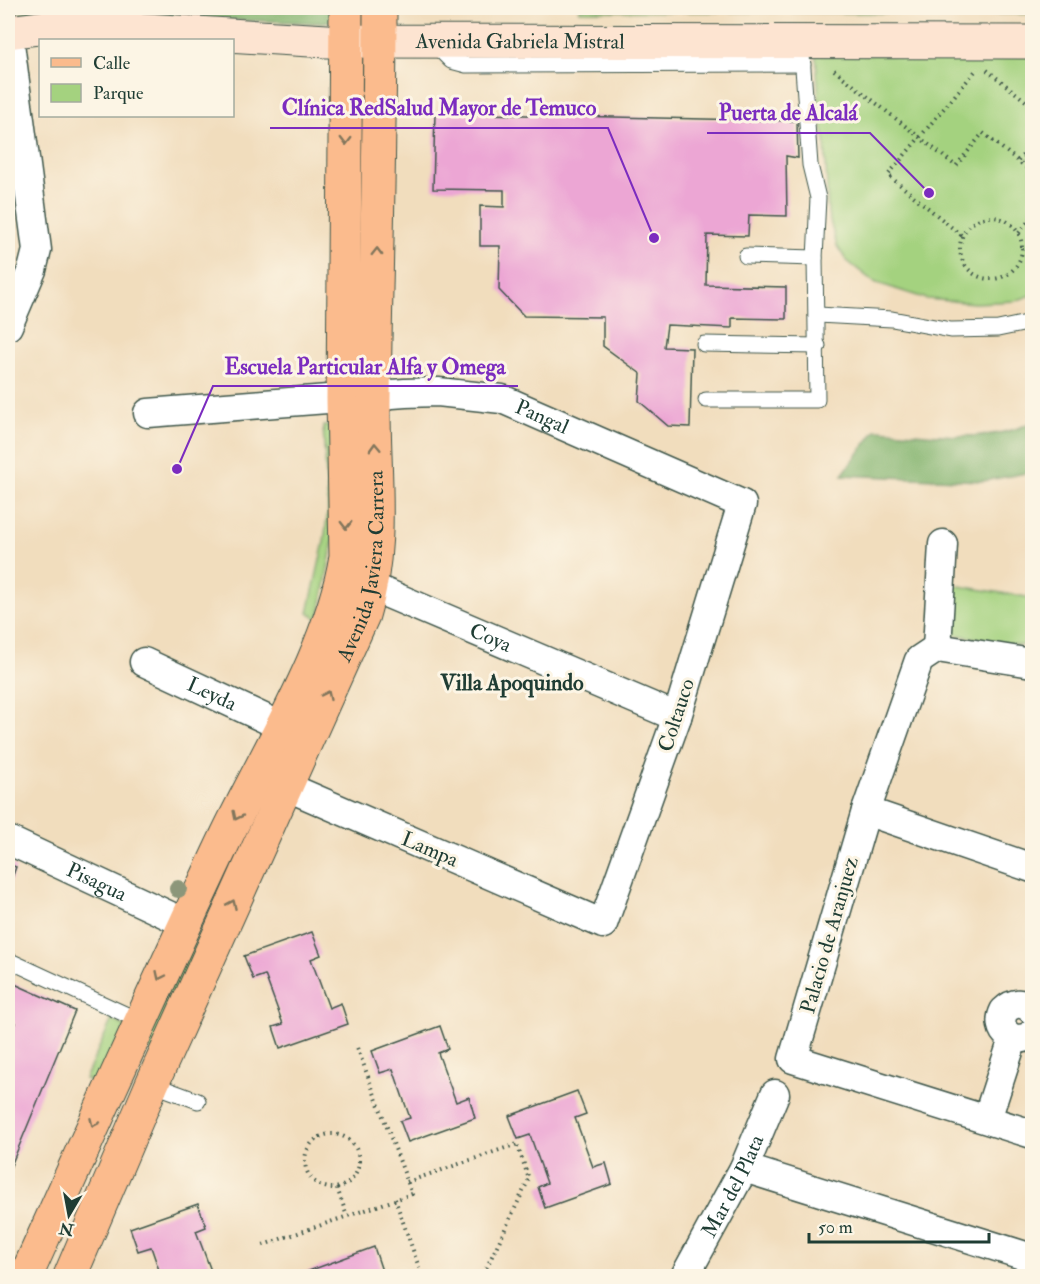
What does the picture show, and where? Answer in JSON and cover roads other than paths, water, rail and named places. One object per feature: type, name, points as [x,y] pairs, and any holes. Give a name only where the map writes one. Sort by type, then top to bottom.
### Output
[{"type":"main road","name":"Avenida Javiera Carrera","points":[[26,1276],[185,923],[271,780],[363,615],[372,587],[377,520],[359,398],[346,8]]},
{"type":"main road","name":"Avenida Javiera Carrera","points":[[70,1276],[153,1084],[271,780],[281,726],[313,659],[343,574],[359,398],[380,42],[380,8]]},
{"type":"main road","points":[[118,1070],[153,1084]]},
{"type":"street","name":"Avenida Gabriela Mistral","points":[[8,30],[62,25],[346,41],[431,41],[557,53],[717,53],[1032,42]]},
{"type":"street","points":[[8,30],[37,250],[20,272],[8,326]]},
{"type":"street","name":"Pangal","points":[[148,413],[438,392],[502,399],[742,504]]},
{"type":"street","name":"Coltauco","points":[[603,924],[676,717],[742,504]]},
{"type":"street","name":"Palacio de Aranjuez","points":[[944,544],[928,654],[866,811],[793,1059],[987,1119]]},
{"type":"street","name":"Coya","points":[[372,587],[676,717]]},
{"type":"street","points":[[928,654],[1032,663]]},
{"type":"street","name":"Leyda","points":[[144,662],[281,726]]},
{"type":"street","name":"Lampa","points":[[271,780],[603,924]]},
{"type":"street","points":[[866,811],[1032,868]]},
{"type":"street","name":"Pisagua","points":[[8,840],[185,923]]},
{"type":"street","points":[[1032,1010],[1020,1003],[1004,1011],[1002,1029],[1023,1036],[987,1119],[1032,1134]]},
{"type":"street","name":"Mar del Plata","points":[[685,1276],[744,1168],[775,1094]]},
{"type":"street","points":[[744,1168],[1032,1258]]},
{"type":"lane","points":[[706,400],[817,400],[818,315],[815,258],[818,198],[810,165],[807,49]]},
{"type":"lane","points":[[746,256],[815,258]]},
{"type":"lane","points":[[818,315],[892,319],[951,330],[998,329],[1032,322]]},
{"type":"lane","points":[[704,344],[818,345]]},
{"type":"lane","points":[[8,960],[140,1021]]},
{"type":"lane","points":[[153,1084],[198,1101]]},
{"type":"place","name":"Puerta de Alcalá","points":[[929,193]]},
{"type":"place","name":"Clínica RedSalud Mayor de Temuco","points":[[654,238]]},
{"type":"place","name":"Escuela Particular Alfa y Omega","points":[[177,469]]},
{"type":"district","name":"Villa Apoquindo","points":[[512,682]]}]
